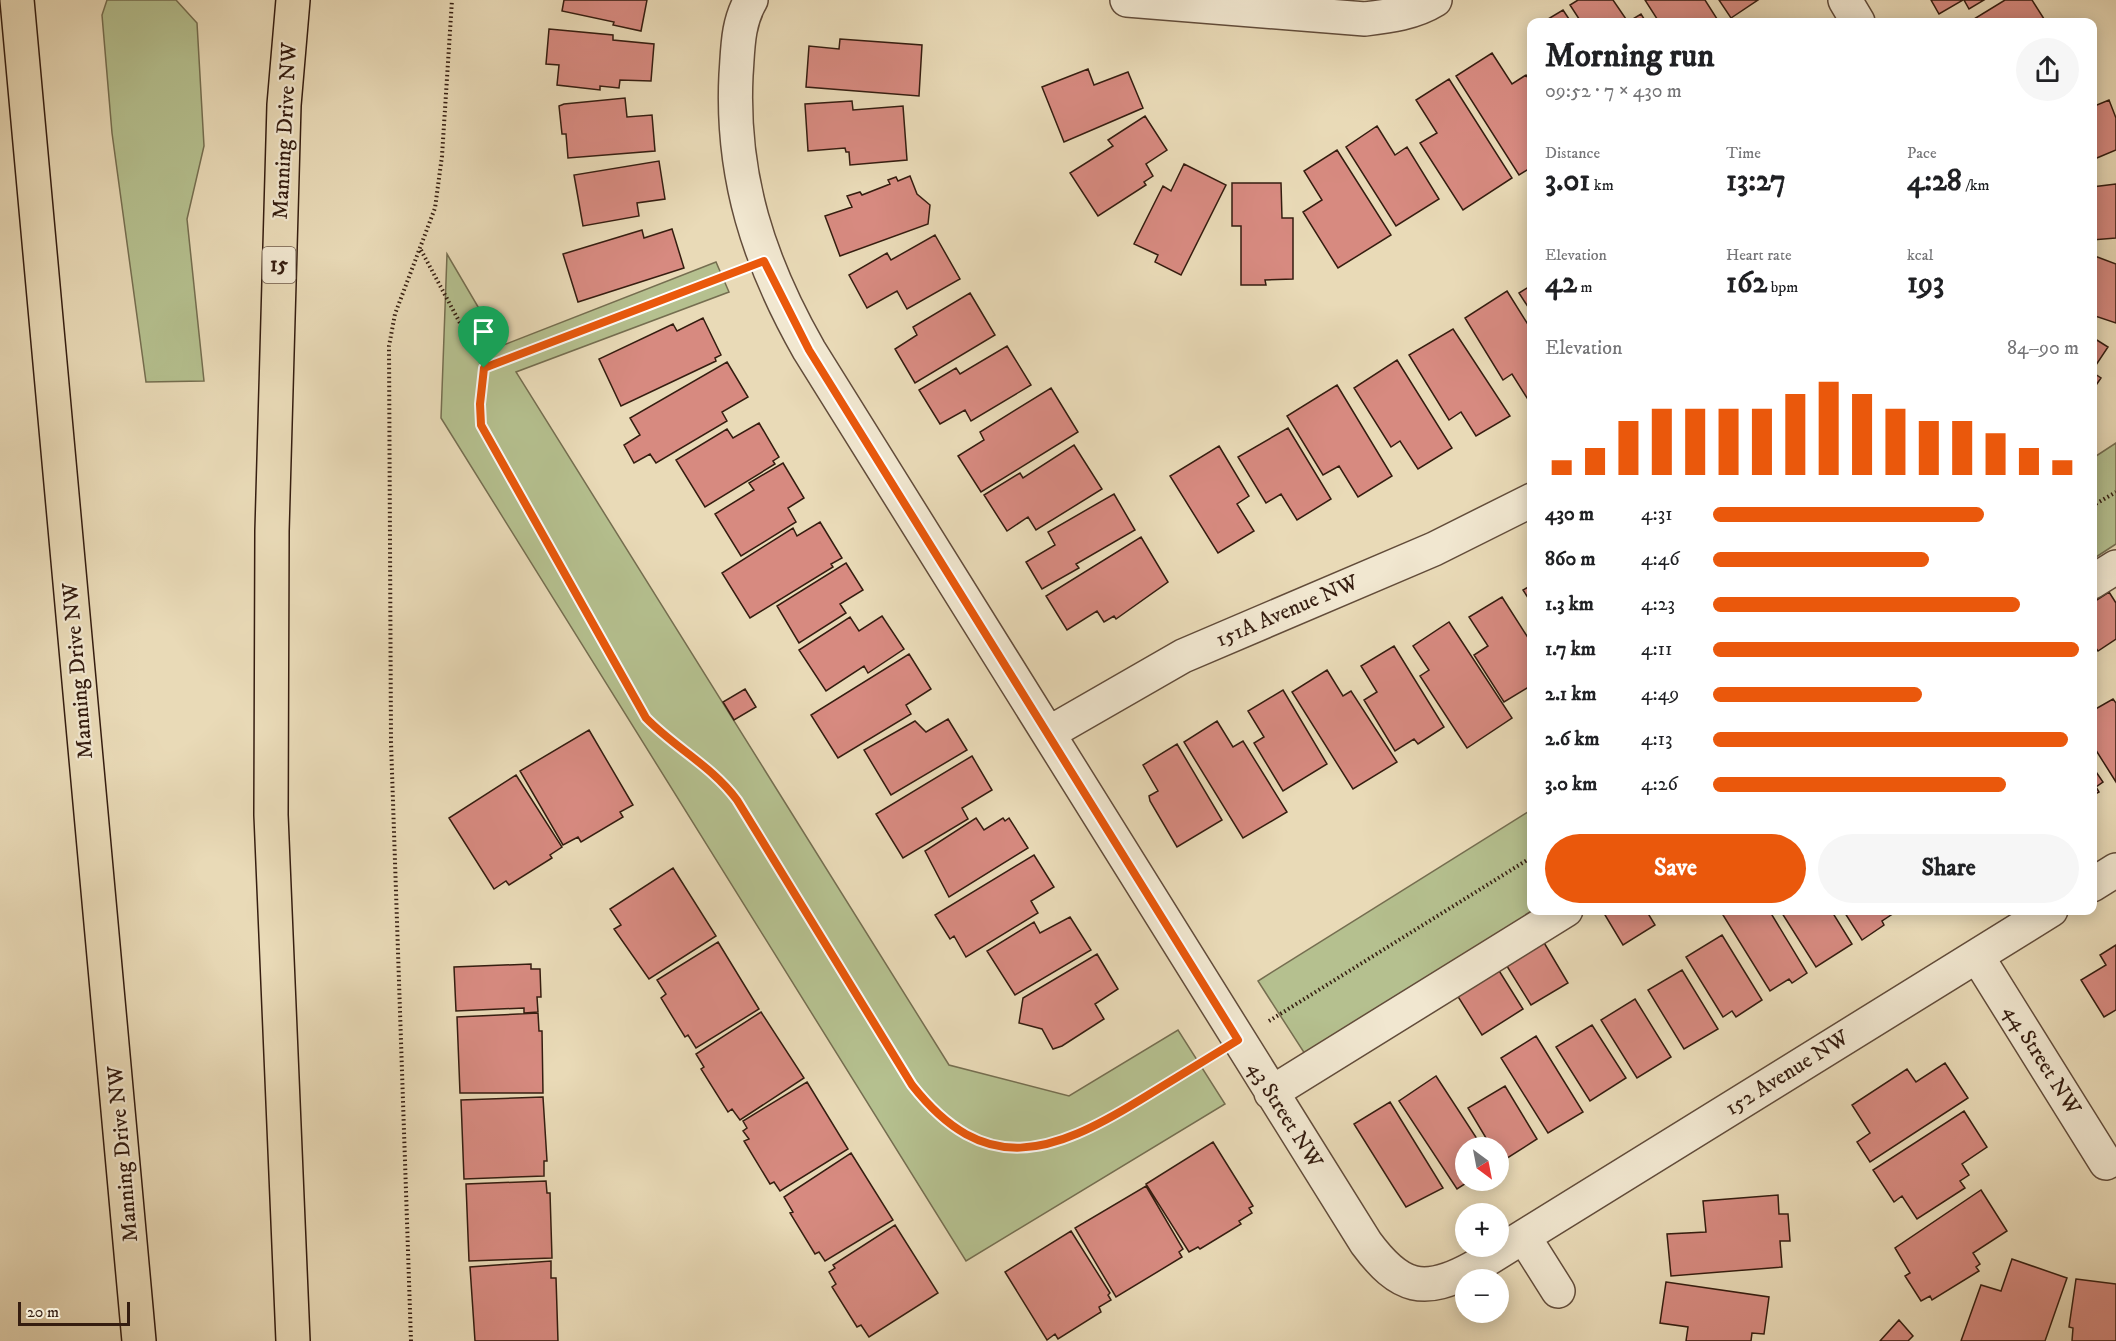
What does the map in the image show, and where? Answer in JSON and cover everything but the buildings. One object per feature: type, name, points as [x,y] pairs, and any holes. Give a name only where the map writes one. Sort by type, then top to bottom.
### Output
[{"type":"main road","name":"Manning Drive NW","points":[[17,0],[139,1341]]},
{"type":"main road","name":"Manning Drive NW","points":[[293,0],[284,105],[272,531],[271,815],[293,1341]]},
{"type":"street","name":"43 Street NW","points":[[751,0],[738,34],[736,129],[745,195],[764,261],[809,350],[1238,1040],[1377,1257],[1401,1278],[1422,1285]]},
{"type":"street","points":[[1126,0],[1365,19],[1396,15],[1424,7],[1435,0]]},
{"type":"street","points":[[1845,0],[1856,18]]},
{"type":"street","name":"151A Avenue NW","points":[[1049,733],[1142,678],[1193,652],[1434,549],[1527,502]]},
{"type":"street","points":[[2097,579],[2116,567]]},
{"type":"street","points":[[2097,882],[2116,870]]},
{"type":"street","points":[[1272,1093],[1558,915]]},
{"type":"street","name":"152 Avenue NW","points":[[1422,1285],[1440,1284],[1454,1279],[2042,915]]},
{"type":"street","name":"44 Street NW","points":[[1977,956],[2106,1163]]},
{"type":"street","points":[[1524,1237],[1558,1291]]},
{"type":"path","points":[[411,1341],[392,742],[388,346],[395,314],[435,208],[442,156],[452,0]]},
{"type":"path","points":[[421,250],[484,368],[480,404],[481,425],[646,718],[667,740],[710,768],[730,790],[912,1085],[929,1107],[952,1127],[992,1146],[1021,1149],[1042,1146],[1101,1124],[1527,860]]},
{"type":"path","points":[[484,368],[764,261]]},
{"type":"path","points":[[2097,503],[2116,492]]},
{"type":"green space","points":[[107,0],[176,0],[197,23],[204,146],[187,219],[204,381],[146,382],[112,133],[102,15]]},
{"type":"green space","points":[[447,254],[501,346],[716,262],[729,292],[516,372],[949,1065],[1069,1096],[1178,1030],[1225,1104],[966,1261],[441,418]]},
{"type":"green space","points":[[2116,443],[2116,544],[2097,556],[2097,455]]},
{"type":"green space","points":[[1527,813],[1527,915],[1305,1054],[1258,981]]},
{"type":"route","points":[[764,261],[780,297],[809,350],[1238,1040],[1101,1124],[1064,1140],[1042,1146],[1021,1149],[992,1146],[952,1127],[929,1107],[912,1085],[737,800],[710,768],[667,740],[646,718],[490,445],[481,425],[480,404],[484,368],[764,261]]}]
